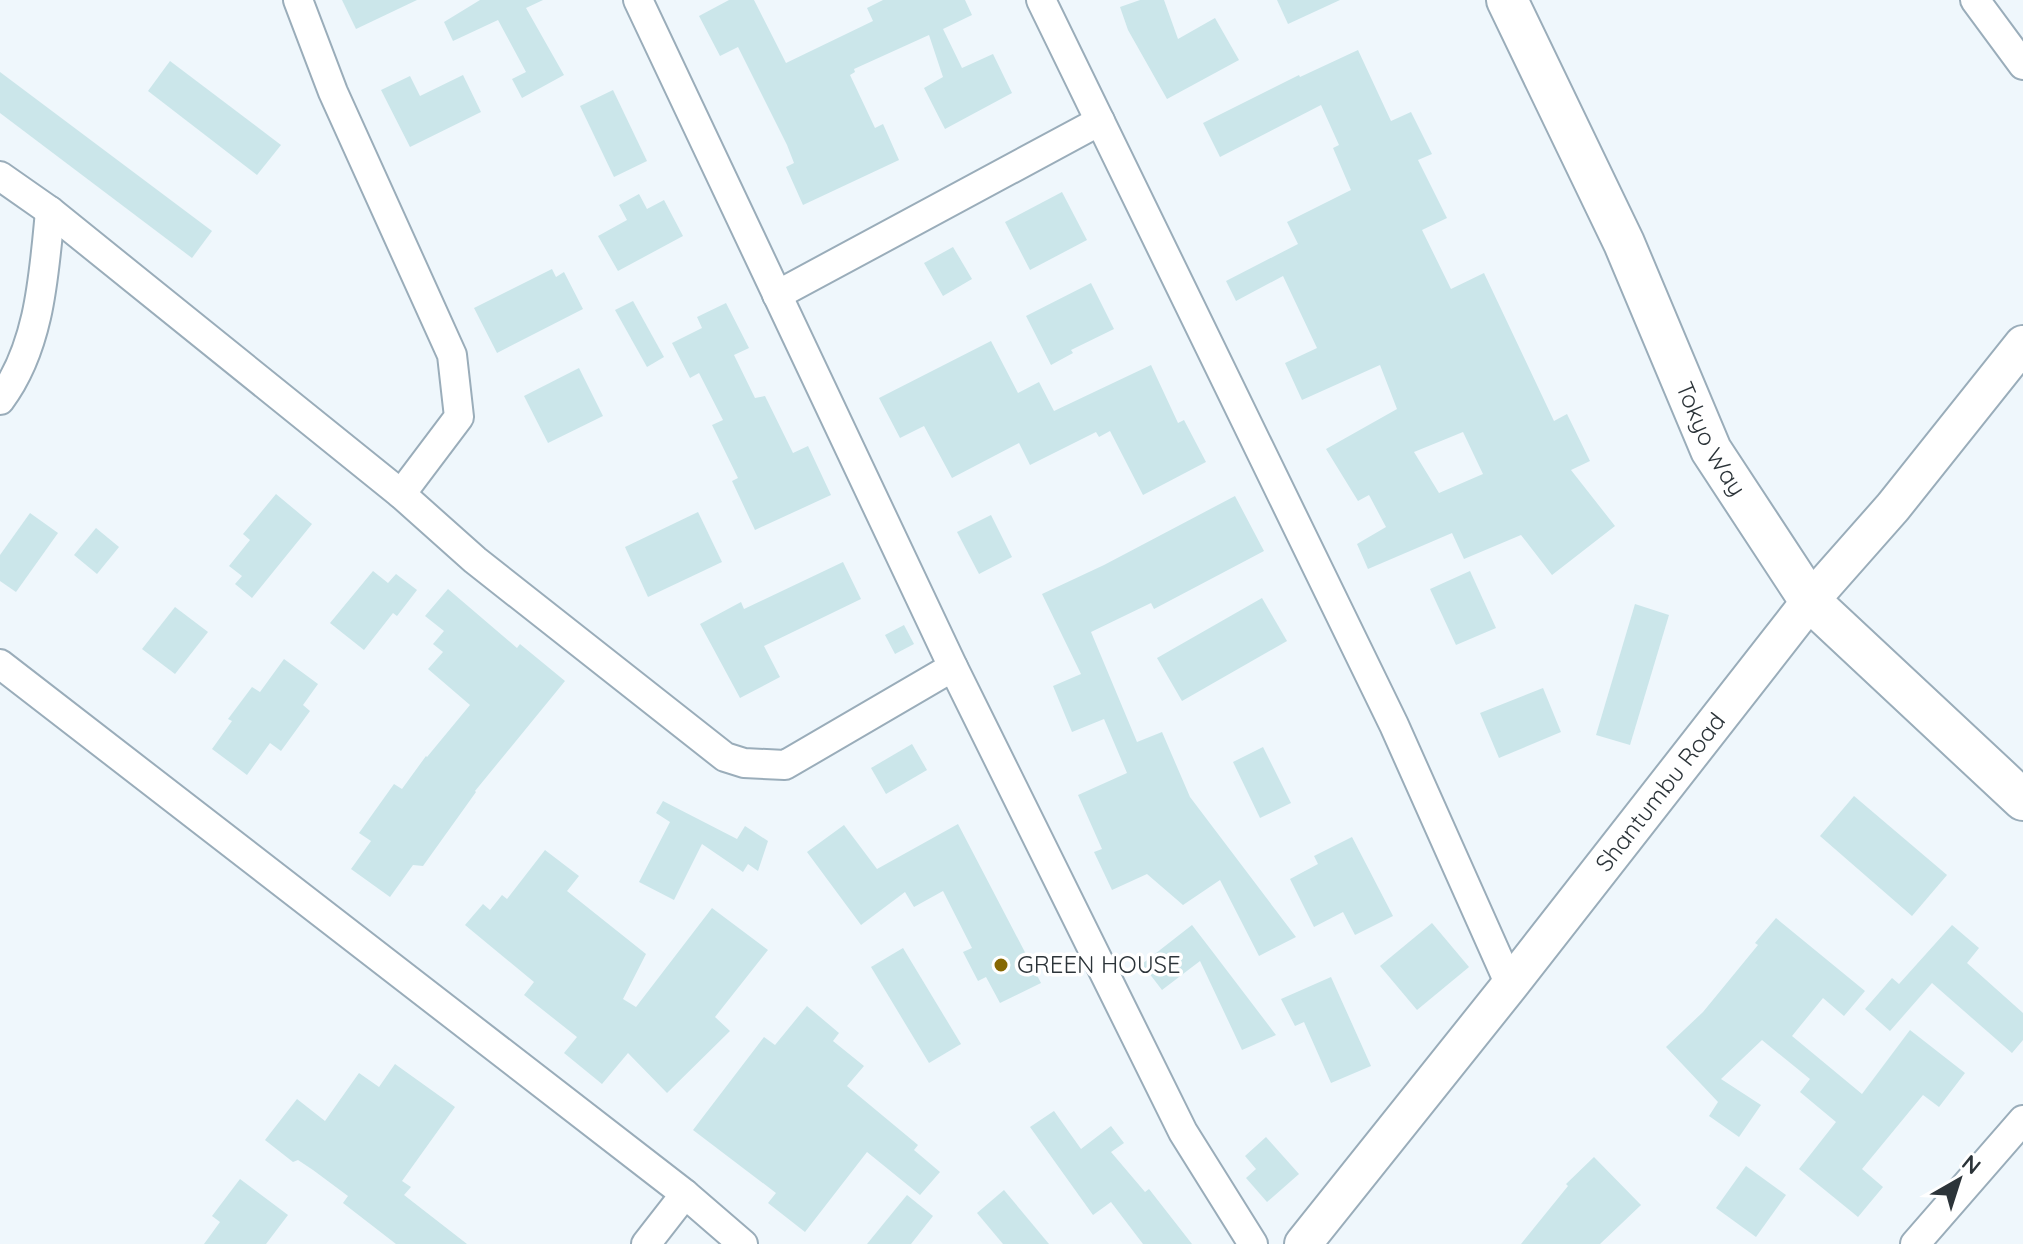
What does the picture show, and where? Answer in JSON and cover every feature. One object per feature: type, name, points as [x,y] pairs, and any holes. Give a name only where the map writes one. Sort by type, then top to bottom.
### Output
[{"type":"main road","name":"Tokyo Way","points":[[1507,0],[1624,243],[1711,450],[1810,601],[2023,800]]},
{"type":"street","points":[[298,0],[333,92],[452,355],[459,417],[401,494]]},
{"type":"street","points":[[638,0],[953,667],[1183,1132],[1253,1244]]},
{"type":"street","points":[[1041,0],[1394,725],[1510,985]]},
{"type":"street","points":[[1975,0],[2023,65]]},
{"type":"street","points":[[777,295],[1100,121]]},
{"type":"street","points":[[0,176],[50,211],[401,494],[475,560],[725,757],[744,763],[785,765],[953,667]]},
{"type":"street","points":[[0,400],[30,337],[44,271],[50,211]]},
{"type":"street","name":"Shantumbu Road","points":[[1303,1244],[1810,601],[1893,507],[2023,344]]},
{"type":"street","points":[[0,664],[685,1194],[743,1244]]},
{"type":"street","points":[[1915,1244],[2023,1120]]},
{"type":"street","points":[[646,1244],[685,1194]]},
{"type":"building","points":[[342,0],[417,0],[356,29]]},
{"type":"building","points":[[480,0],[543,0],[526,8],[564,75],[522,98],[512,79],[526,72],[498,20],[453,41],[444,22]]},
{"type":"building","points":[[729,0],[754,0],[786,63],[873,21],[867,8],[883,0],[965,0],[972,15],[943,29],[962,68],[993,54],[1012,93],[945,129],[924,88],[943,77],[929,35],[854,69],[855,72],[850,75],[875,128],[883,124],[899,160],[803,205],[786,167],[794,163],[787,145],[738,47],[720,56],[699,16]]},
{"type":"building","points":[[1140,0],[1164,0],[1178,39],[1215,18],[1239,60],[1167,99],[1128,30],[1120,7]]},
{"type":"building","points":[[1277,0],[1340,0],[1288,24]]},
{"type":"building","points":[[1358,50],[1391,121],[1411,112],[1432,154],[1418,160],[1447,218],[1422,230],[1451,289],[1484,273],[1554,421],[1567,414],[1590,461],[1571,470],[1615,526],[1552,575],[1521,535],[1464,559],[1452,533],[1368,569],[1357,544],[1386,527],[1369,495],[1358,501],[1326,449],[1397,409],[1380,365],[1302,400],[1285,363],[1317,348],[1283,276],[1236,301],[1226,281],[1298,244],[1287,222],[1351,190],[1333,148],[1339,145],[1321,105],[1220,157],[1203,123]],"holes":[[[1463,432],[1483,474],[1439,493],[1414,452]]]},
{"type":"building","points":[[170,61],[281,145],[257,175],[148,91]]},
{"type":"building","points":[[0,72],[212,231],[192,258],[0,113]]},
{"type":"building","points":[[463,75],[481,112],[410,147],[381,90],[410,76],[420,96]]},
{"type":"building","points":[[613,90],[647,161],[614,177],[580,106]]},
{"type":"building","points":[[1062,192],[1087,240],[1030,270],[1005,222]]},
{"type":"building","points":[[639,194],[647,209],[664,200],[683,236],[618,271],[598,236],[627,220],[619,205]]},
{"type":"building","points":[[953,247],[972,279],[943,296],[924,263]]},
{"type":"building","points":[[552,269],[556,277],[564,272],[583,309],[497,353],[474,308]]},
{"type":"building","points":[[1091,283],[1114,329],[1071,350],[1073,353],[1051,365],[1026,316]]},
{"type":"building","points":[[633,301],[664,357],[647,367],[615,310]]},
{"type":"building","points":[[726,303],[749,348],[734,355],[755,398],[765,396],[793,453],[808,446],[831,495],[755,530],[732,481],[738,478],[712,425],[723,420],[699,373],[690,378],[672,343],[702,328],[697,317]]},
{"type":"building","points":[[991,341],[1018,393],[1039,382],[1054,411],[1151,365],[1178,423],[1184,420],[1206,462],[1143,495],[1110,431],[1099,437],[1096,432],[1030,465],[1019,443],[952,478],[924,426],[900,438],[879,398]]},
{"type":"building","points":[[579,368],[603,416],[548,443],[524,396]]},
{"type":"building","points":[[276,494],[312,524],[252,598],[235,584],[242,576],[229,566],[250,540],[243,534]]},
{"type":"building","points":[[1235,496],[1264,551],[1154,609],[1151,603],[1091,632],[1137,742],[1162,732],[1190,797],[1296,937],[1259,956],[1220,880],[1183,905],[1147,874],[1112,890],[1094,852],[1102,849],[1078,795],[1127,773],[1104,719],[1072,732],[1053,686],[1081,674],[1042,594]]},
{"type":"building","points":[[698,512],[722,562],[648,597],[625,547]]},
{"type":"building","points":[[30,513],[58,533],[16,592],[0,581],[0,555]]},
{"type":"building","points":[[991,515],[1012,557],[979,574],[957,532]]},
{"type":"building","points":[[96,528],[119,547],[97,574],[74,555]]},
{"type":"building","points":[[843,562],[861,599],[764,646],[780,677],[740,698],[700,624],[741,602],[744,609]]},
{"type":"building","points":[[373,571],[388,583],[396,574],[417,590],[397,616],[393,613],[364,650],[330,623]]},
{"type":"building","points":[[1470,571],[1496,628],[1456,645],[1430,589]]},
{"type":"building","points":[[448,589],[517,648],[520,644],[565,681],[475,791],[423,866],[413,865],[390,897],[351,869],[371,841],[359,833],[394,784],[402,789],[470,705],[428,669],[443,652],[433,644],[444,631],[425,616]]},
{"type":"building","points":[[1262,598],[1287,641],[1182,701],[1157,658]]},
{"type":"building","points":[[1635,604],[1669,615],[1630,745],[1596,735]]},
{"type":"building","points":[[175,607],[208,632],[175,674],[142,649]]},
{"type":"building","points":[[904,625],[914,644],[895,654],[885,635]]},
{"type":"building","points":[[284,659],[318,684],[303,705],[310,711],[281,751],[270,743],[247,775],[212,749],[232,721],[228,719],[252,687],[260,692]]},
{"type":"building","points":[[1543,688],[1561,732],[1499,758],[1480,713]]},
{"type":"building","points":[[912,744],[927,770],[886,794],[871,768]]},
{"type":"building","points":[[1263,747],[1291,803],[1260,818],[1233,762]]},
{"type":"building","points":[[1854,796],[1947,875],[1912,916],[1820,836]]},
{"type":"building","points":[[663,801],[737,839],[745,826],[768,841],[758,871],[748,864],[743,872],[702,844],[674,900],[639,882],[670,822],[656,813]]},
{"type":"building","points":[[958,824],[1041,983],[1000,1003],[986,977],[978,981],[963,952],[972,948],[943,891],[914,907],[905,892],[861,925],[807,852],[844,825],[877,869]]},
{"type":"building","points":[[1352,837],[1393,916],[1355,935],[1343,912],[1314,927],[1290,879],[1318,864],[1314,856]]},
{"type":"building","points":[[545,850],[579,876],[567,891],[646,954],[623,999],[636,1007],[712,908],[768,950],[715,1017],[730,1031],[667,1093],[628,1053],[602,1084],[564,1053],[577,1037],[524,995],[534,982],[465,925],[483,904],[490,910],[502,895],[507,899]]},
{"type":"building","points":[[1776,918],[1865,991],[1844,1016],[1823,998],[1792,1036],[1862,1094],[1910,1030],[1965,1073],[1939,1107],[1923,1095],[1862,1169],[1883,1187],[1858,1217],[1799,1169],[1836,1122],[1800,1092],[1810,1079],[1762,1040],[1721,1079],[1761,1105],[1739,1137],[1709,1116],[1718,1102],[1666,1047],[1703,1012]]},
{"type":"building","points":[[1432,923],[1469,967],[1417,1010],[1380,966]]},
{"type":"building","points":[[1192,925],[1276,1035],[1242,1050],[1200,961],[1162,990],[1142,964]]},
{"type":"building","points":[[1952,925],[1979,948],[1967,963],[2023,1013],[2023,1040],[2012,1053],[1932,983],[1890,1031],[1865,1009],[1892,978],[1899,984]]},
{"type":"building","points":[[903,948],[961,1044],[929,1063],[871,967]]},
{"type":"building","points":[[1331,977],[1371,1066],[1331,1083],[1304,1022],[1295,1026],[1281,999]]},
{"type":"building","points":[[807,1006],[839,1033],[833,1041],[864,1066],[847,1086],[918,1145],[914,1150],[940,1172],[920,1195],[867,1152],[805,1232],[768,1203],[776,1193],[693,1130],[764,1037],[775,1045]]},
{"type":"building","points":[[395,1064],[455,1107],[402,1181],[411,1187],[404,1195],[467,1244],[396,1244],[343,1203],[348,1196],[298,1160],[293,1162],[265,1140],[297,1099],[325,1121],[359,1073],[379,1087]]},
{"type":"building","points":[[1054,1111],[1081,1149],[1111,1126],[1124,1143],[1111,1152],[1145,1192],[1149,1189],[1192,1244],[1143,1244],[1111,1202],[1093,1215],[1030,1127]]},
{"type":"building","points":[[1266,1137],[1299,1174],[1267,1202],[1246,1178],[1256,1169],[1245,1156]]},
{"type":"building","points":[[1594,1157],[1641,1205],[1600,1244],[1521,1244],[1568,1186],[1566,1184]]},
{"type":"building","points":[[1746,1166],[1786,1195],[1756,1237],[1716,1208]]},
{"type":"building","points":[[240,1179],[288,1215],[266,1244],[204,1244],[220,1222],[212,1216]]},
{"type":"building","points":[[1004,1190],[1049,1244],[1003,1244],[977,1213]]},
{"type":"building","points":[[907,1195],[933,1216],[911,1244],[867,1244]]},
{"type":"place","name":"GREEN HOUSE","points":[[1001,965]]}]
